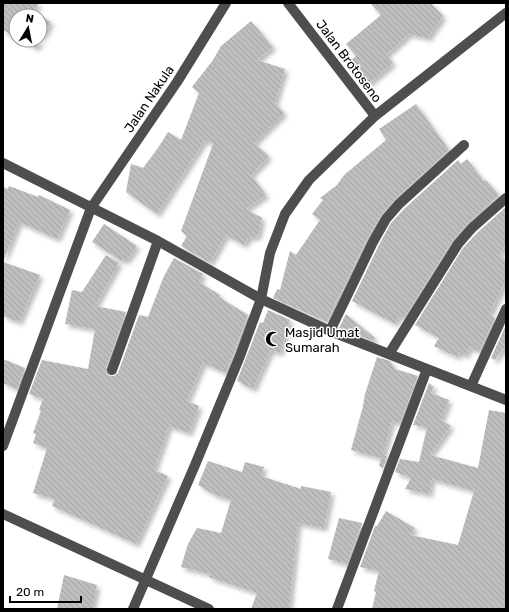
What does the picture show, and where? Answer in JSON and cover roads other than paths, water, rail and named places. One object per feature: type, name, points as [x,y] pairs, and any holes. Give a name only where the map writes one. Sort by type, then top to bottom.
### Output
[{"type":"street","name":"Jalan Nakula","points":[[3,446],[91,208],[177,82],[226,3]]},
{"type":"street","name":"Jalan Brotoseno","points":[[288,3],[374,116]]},
{"type":"street","points":[[133,609],[240,356],[261,299],[270,253],[285,214],[309,180],[374,116],[506,13]]},
{"type":"street","points":[[330,331],[373,242],[386,219],[399,204],[464,145]]},
{"type":"street","points":[[3,163],[158,241],[261,299],[330,331],[506,400]]},
{"type":"street","points":[[390,354],[458,244],[472,228],[506,198]]},
{"type":"street","points":[[112,370],[158,241]]},
{"type":"street","points":[[471,386],[506,310]]},
{"type":"street","points":[[337,609],[427,369]]},
{"type":"street","points":[[3,514],[145,578],[209,609]]},
{"type":"place","name":"Masjid Umat Sumarah","points":[[273,339]]}]
